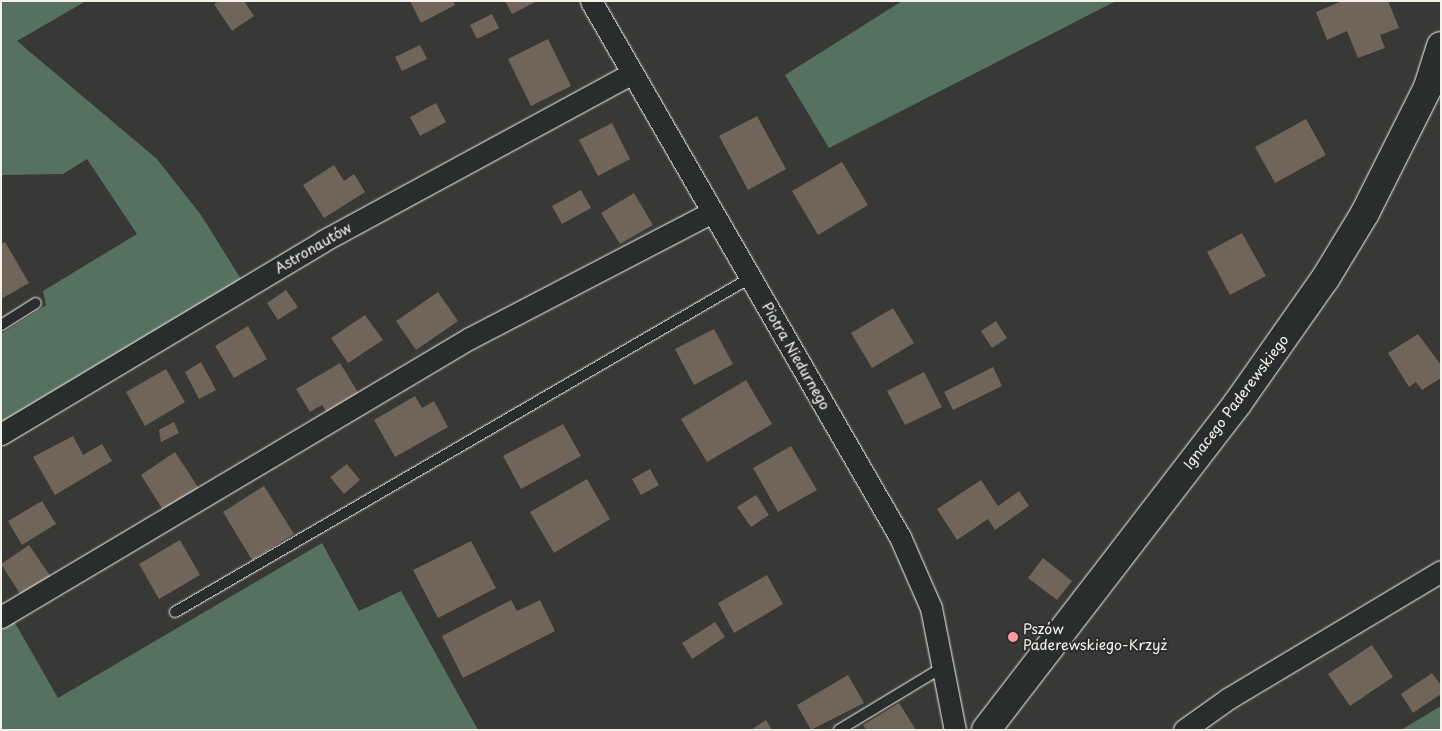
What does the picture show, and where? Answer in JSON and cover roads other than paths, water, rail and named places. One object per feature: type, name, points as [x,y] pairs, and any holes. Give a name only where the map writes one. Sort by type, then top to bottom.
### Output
[{"type":"street","name":"Piotra Niedurnego","points":[[590,1],[900,536],[931,608],[955,730]]},
{"type":"street","name":"Ignacego Paderewskiego","points":[[986,730],[1237,404],[1325,279],[1365,213],[1428,87],[1441,46]]},
{"type":"street","name":"Astronautów","points":[[1,434],[323,241],[632,73]]},
{"type":"street","points":[[1,617],[470,338],[712,212]]},
{"type":"street","points":[[1184,730],[1229,698],[1441,572]]},
{"type":"lane","points":[[175,612],[750,278]]},
{"type":"lane","points":[[1,325],[36,303]]},
{"type":"lane","points":[[838,730],[943,667]]},
{"type":"place","name":"Pszów Paderewskiego-Krzyż","points":[[1013,637]]}]
